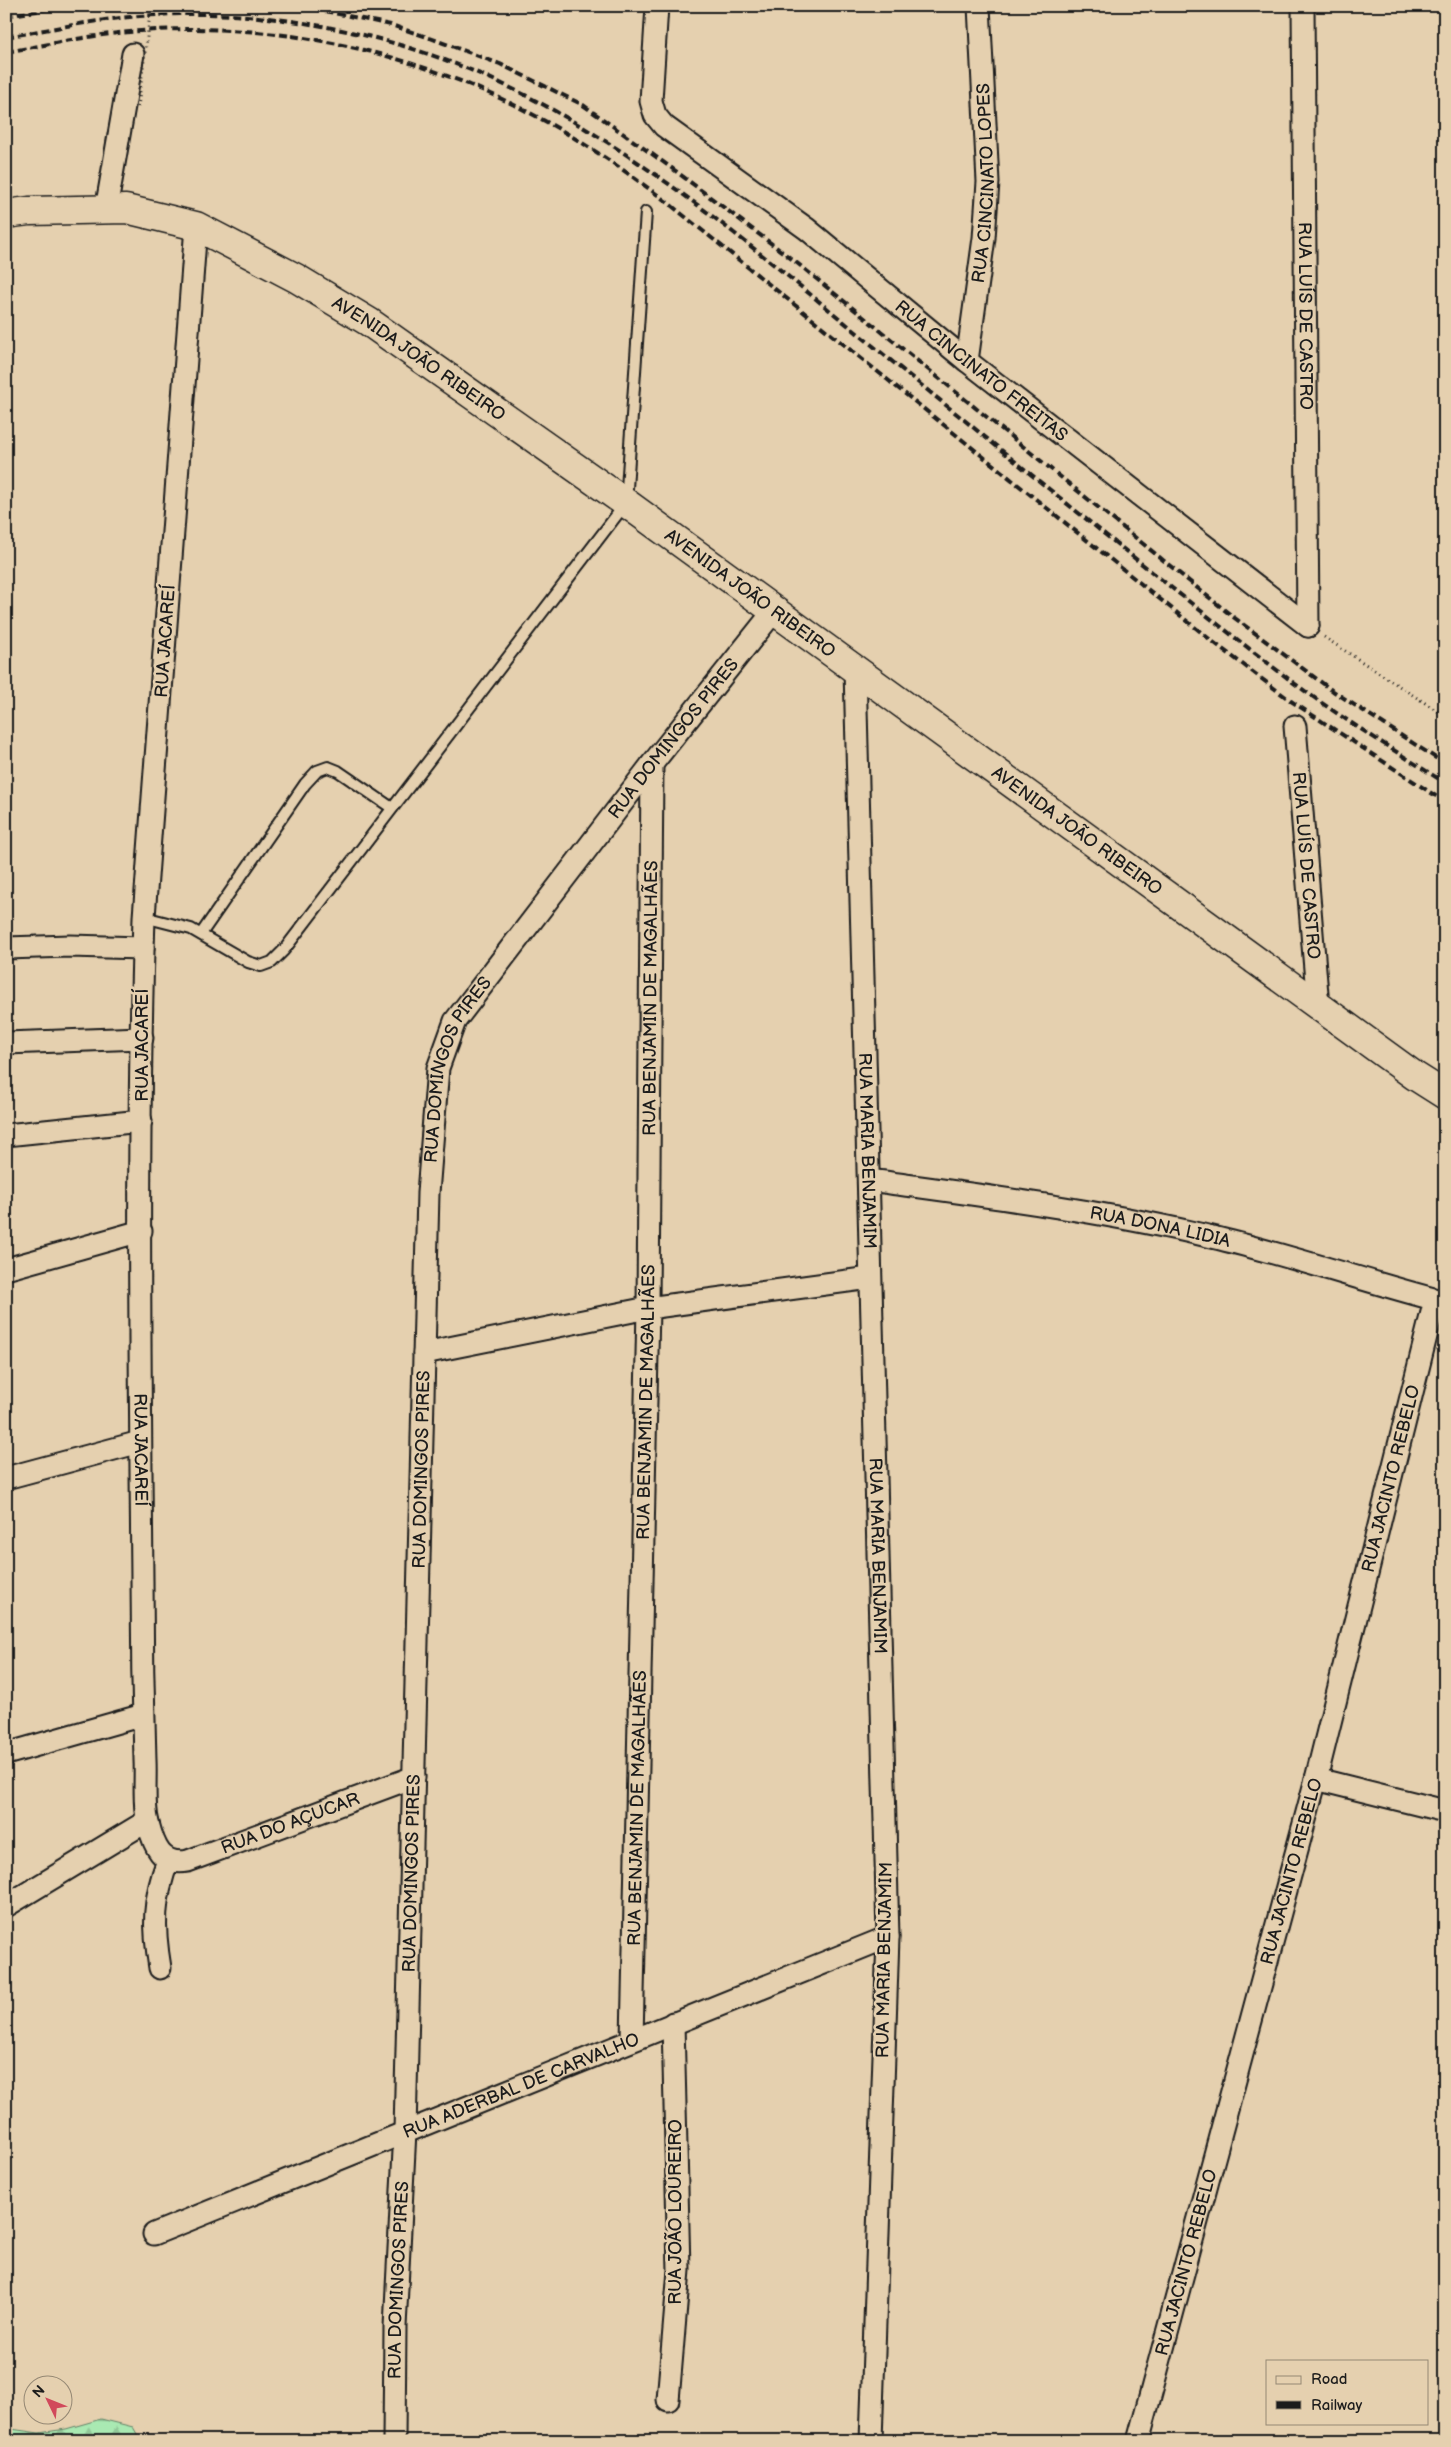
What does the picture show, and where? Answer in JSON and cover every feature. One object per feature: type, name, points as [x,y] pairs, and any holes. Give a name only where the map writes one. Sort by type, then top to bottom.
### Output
[{"type":"main road","name":"AVENIDA JOÃO RIBEIRO","points":[[6,214],[29,211],[126,209],[196,226],[296,278],[369,322],[626,503],[1318,1006],[1415,1076],[1445,1095]]},
{"type":"street","name":"RUA CINCINATO FREITAS","points":[[657,6],[651,101],[655,115],[677,137],[807,229],[966,361],[1308,626]]},
{"type":"street","name":"RUA CINCINATO LOPES","points":[[966,361],[984,238],[988,182],[980,6]]},
{"type":"street","name":"RUA LUÍS DE CASTRO","points":[[1303,6],[1308,626]]},
{"type":"street","points":[[106,210],[133,54]]},
{"type":"street","name":"RUA JACAREÍ","points":[[168,1860],[158,1851],[147,1821],[143,1715],[140,1442],[143,948],[196,226]]},
{"type":"street","name":"RUA DOMINGOS PIRES","points":[[394,2441],[395,2327],[405,2132],[428,1193],[438,1068],[455,1021],[652,764],[774,611]]},
{"type":"street","name":"RUA MARIA BENJAMIM","points":[[855,670],[870,1180],[870,1278],[888,1937],[871,2441]]},
{"type":"street","name":"RUA LUÍS DE CASTRO","points":[[1295,726],[1318,1006]]},
{"type":"street","name":"RUA BENJAMIN DE MAGALHÃES","points":[[632,2040],[648,1308],[652,764]]},
{"type":"street","points":[[6,948],[70,946],[143,948]]},
{"type":"street","points":[[6,1042],[142,1038]]},
{"type":"street","points":[[6,1135],[141,1121]]},
{"type":"street","name":"RUA DONA LIDIA","points":[[870,1180],[1066,1207],[1141,1221],[1214,1237],[1440,1301]]},
{"type":"street","points":[[6,1269],[141,1231]]},
{"type":"street","points":[[424,1353],[648,1308],[870,1278]]},
{"type":"street","name":"RUA JACINTO REBELO","points":[[1138,2441],[1316,1779],[1440,1301]]},
{"type":"street","points":[[6,1478],[140,1442]]},
{"type":"street","points":[[6,1754],[143,1715]]},
{"type":"street","name":"RUA DO AÇUCAR","points":[[168,1860],[177,1863],[188,1861],[414,1777]]},
{"type":"street","points":[[1316,1779],[1445,1811]]},
{"type":"street","points":[[6,1906],[147,1821]]},
{"type":"street","points":[[160,1968],[154,1911],[158,1885],[168,1860]]},
{"type":"street","name":"RUA ADERBAL DE CARVALHO","points":[[154,2234],[888,1937]]},
{"type":"street","name":"RUA JOÃO LOUREIRO","points":[[668,2400],[678,2270],[673,2023]]},
{"type":"lane","points":[[144,917],[201,934],[248,962],[261,966],[272,962],[284,950],[626,503],[646,212]]},
{"type":"lane","points":[[201,934],[305,784],[317,771],[328,767],[338,771],[392,808]]},
{"type":"path","points":[[138,107],[152,6]]},
{"type":"path","points":[[1308,626],[1445,716]]},
{"type":"green space","points":[[6,2418],[11,2429],[39,2433],[66,2429],[101,2419],[133,2427],[141,2441],[6,2441]]},
{"type":"railway","points":[[6,16],[66,6]]},
{"type":"railway","points":[[301,6],[391,25],[430,38],[500,64],[583,105],[673,169],[797,263],[1232,616],[1333,691],[1445,764]]},
{"type":"railway","points":[[6,37],[90,22],[140,16],[214,14],[288,20],[360,34],[431,55],[495,81],[557,112],[617,148],[675,188],[731,231],[1140,562],[1290,680],[1347,720],[1445,783]]},
{"type":"railway","points":[[6,52],[90,37],[141,31],[191,29],[291,36],[340,44],[388,56],[483,90],[528,112],[599,154],[667,202],[1212,641],[1291,701],[1445,802]]}]
